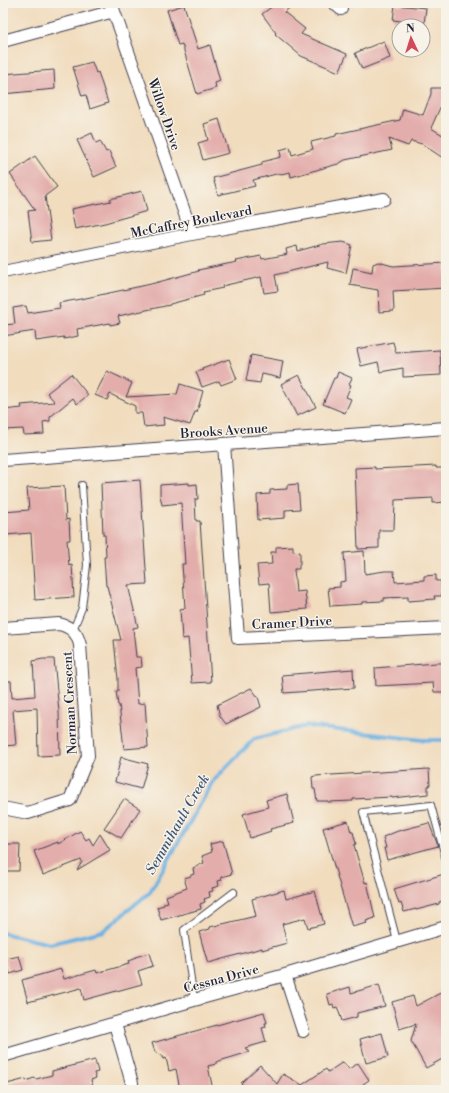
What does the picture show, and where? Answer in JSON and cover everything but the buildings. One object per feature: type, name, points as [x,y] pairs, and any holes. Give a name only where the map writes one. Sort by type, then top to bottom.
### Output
[{"type":"street","points":[[3,41],[113,7]]},
{"type":"street","name":"Willow Drive","points":[[113,7],[192,234]]},
{"type":"street","name":"McCaffrey Boulevard","points":[[3,272],[192,234],[384,199]]},
{"type":"street","name":"Brooks Avenue","points":[[3,460],[446,428]]},
{"type":"street","name":"Cramer Drive","points":[[224,444],[238,638],[446,628]]},
{"type":"street","points":[[3,628],[59,624],[73,630]]},
{"type":"street","name":"Norman Crescent","points":[[3,808],[28,813],[70,800],[88,756],[80,644],[78,636],[73,630]]},
{"type":"street","name":"Cessna Drive","points":[[3,1056],[446,927]]},
{"type":"street","points":[[285,975],[303,1031]]},
{"type":"street","points":[[115,1024],[132,1083]]},
{"type":"lane","points":[[73,630],[82,608],[87,565],[82,485]]},
{"type":"lane","points":[[397,941],[363,812],[431,805],[446,860]]},
{"type":"lane","points":[[194,1000],[184,930],[234,892]]},
{"type":"waterway","name":"Semmihault Creek","points":[[3,933],[50,944],[103,931],[150,892],[214,780],[254,739],[306,726],[422,740],[446,740]]}]
